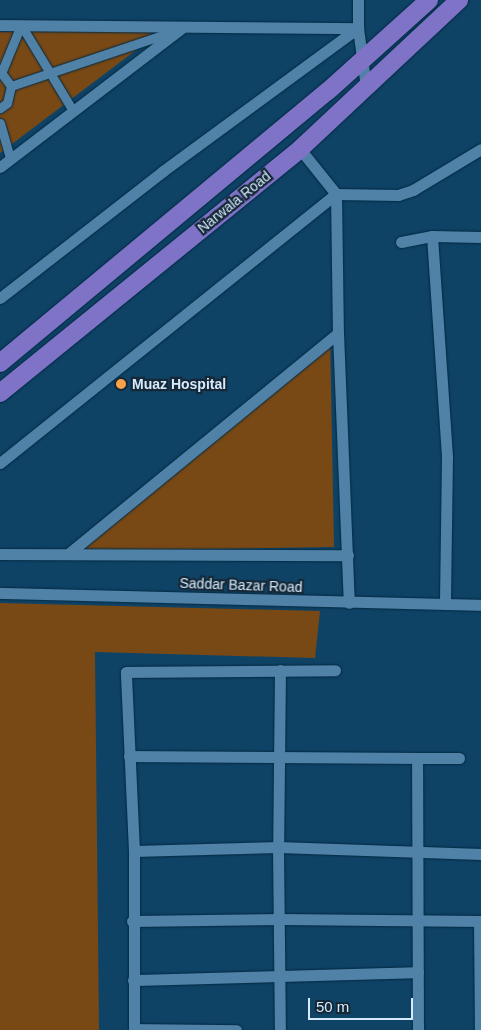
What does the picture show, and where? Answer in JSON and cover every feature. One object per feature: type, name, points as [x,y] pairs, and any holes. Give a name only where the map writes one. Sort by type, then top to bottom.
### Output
[{"type":"main road","name":"Narwala Road","points":[[0,363],[241,164],[361,62],[429,0]]},
{"type":"main road","name":"Narwala Road","points":[[0,393],[300,149],[459,0]]},
{"type":"street","points":[[358,0],[361,62],[366,87]]},
{"type":"street","points":[[0,25],[358,28]]},
{"type":"street","points":[[0,108],[7,104],[11,86],[1,71],[22,25]]},
{"type":"street","points":[[22,25],[73,111]]},
{"type":"street","points":[[11,86],[182,28]]},
{"type":"street","points":[[0,167],[182,28]]},
{"type":"street","points":[[0,298],[163,171],[358,28]]},
{"type":"street","points":[[0,123],[10,159]]},
{"type":"street","points":[[300,149],[336,194],[338,333],[349,603]]},
{"type":"street","points":[[0,462],[336,194],[347,192],[398,195],[413,190],[481,149]]},
{"type":"street","points":[[432,236],[447,457],[445,604]]},
{"type":"street","points":[[401,242],[432,236],[481,236]]},
{"type":"street","points":[[68,554],[338,333]]},
{"type":"street","points":[[0,554],[348,555]]},
{"type":"street","name":"Saddar Bazar Road","points":[[0,593],[481,605]]},
{"type":"street","points":[[280,670],[278,757],[280,1030]]},
{"type":"street","points":[[236,1030],[134,1030],[132,921],[134,851],[126,672],[336,670]]},
{"type":"street","points":[[129,756],[459,758]]},
{"type":"street","points":[[417,758],[418,1030]]},
{"type":"street","points":[[134,851],[278,847],[481,854]]},
{"type":"street","points":[[132,921],[280,919],[480,921],[480,1030]]},
{"type":"street","points":[[133,980],[280,978],[418,972]]},
{"type":"shaded area","points":[[150,28],[152,38],[0,153],[0,32]]},
{"type":"shaded area","points":[[330,335],[334,547],[64,551]]},
{"type":"shaded area","points":[[0,603],[320,611],[315,658],[95,652],[99,1030],[0,1030]]},
{"type":"place","name":"Muaz Hospital","points":[[121,384]]}]
